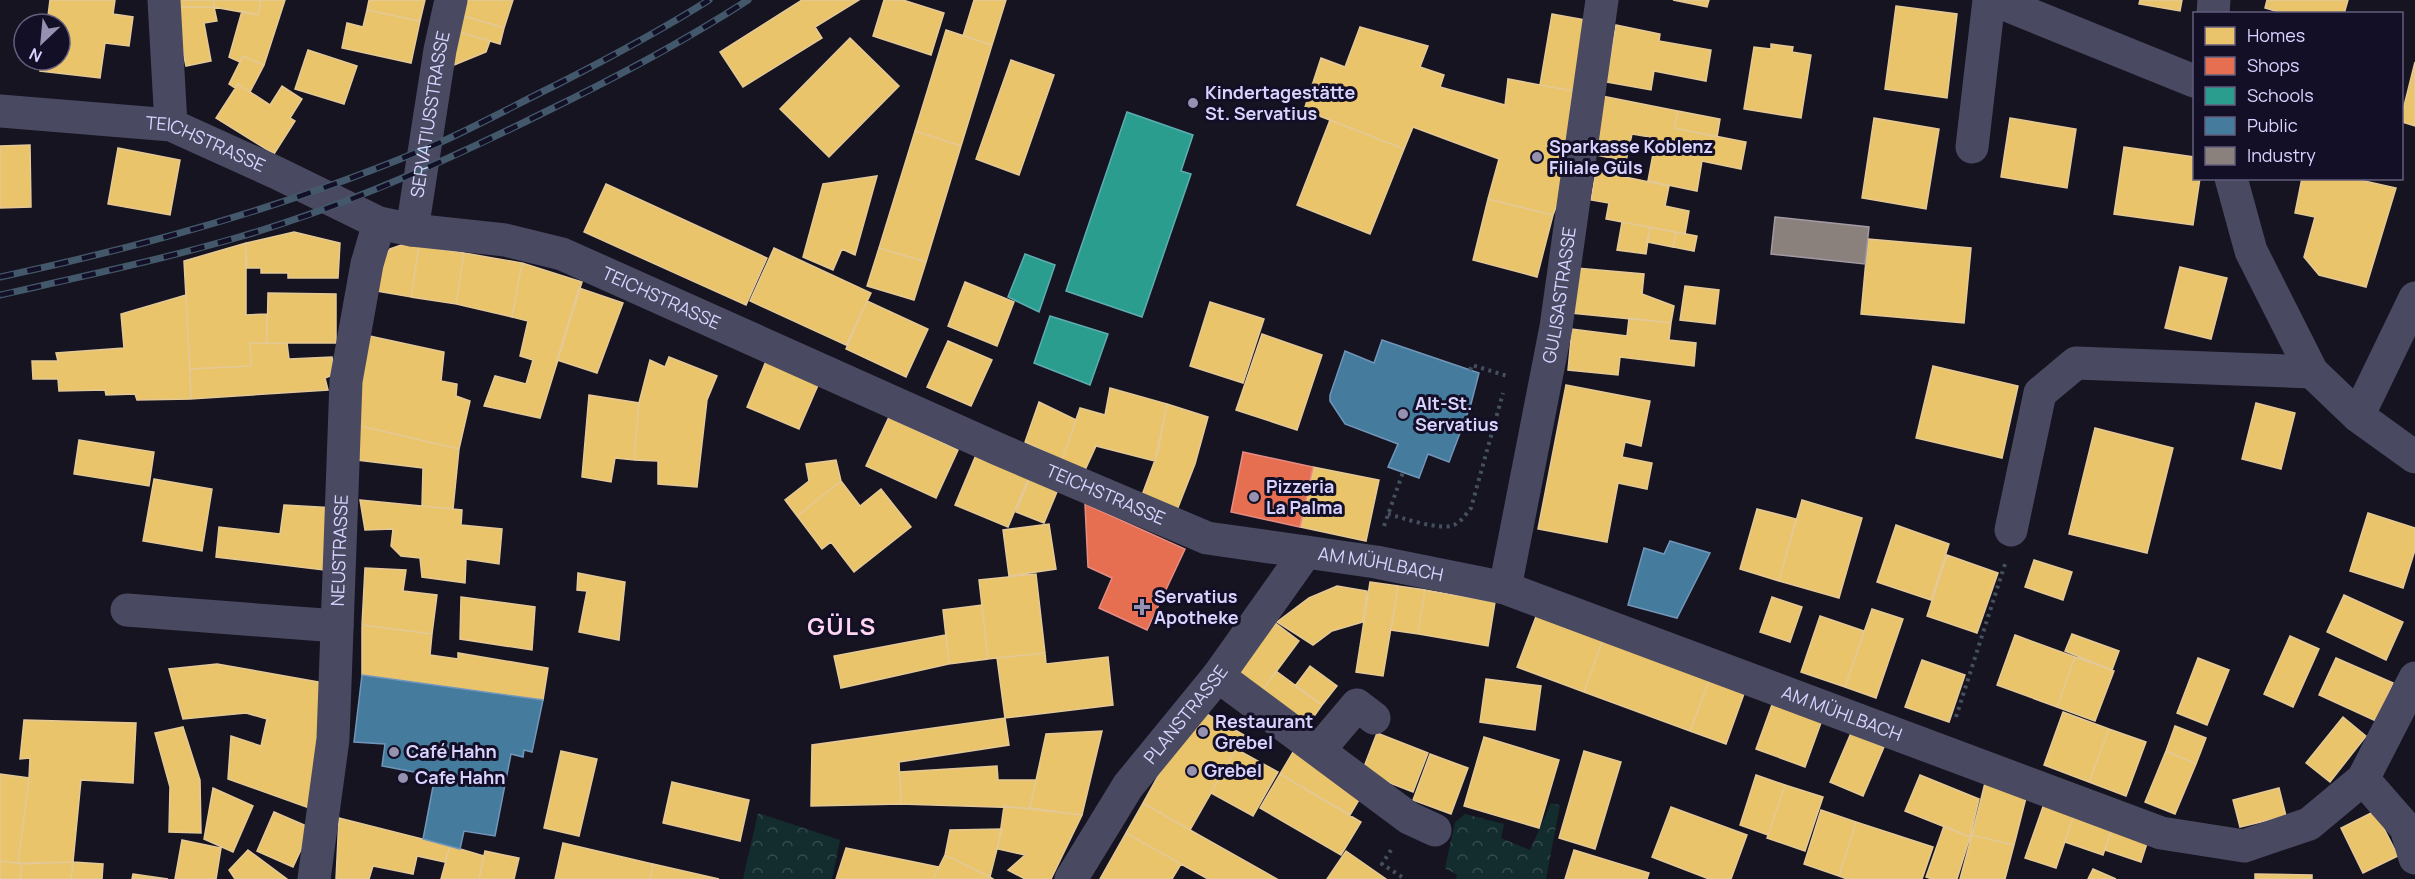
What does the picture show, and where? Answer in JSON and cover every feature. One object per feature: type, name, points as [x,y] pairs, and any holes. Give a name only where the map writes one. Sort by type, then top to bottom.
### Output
[{"type":"street","points":[[164,0],[171,125]]},
{"type":"street","name":"SERVATIUSSTRASSE","points":[[412,230],[440,50],[451,0]]},
{"type":"street","name":"GULISASTRASSE","points":[[1505,588],[1556,327],[1602,0]]},
{"type":"street","points":[[1972,147],[1989,0]]},
{"type":"street","points":[[1994,0],[2193,81]]},
{"type":"street","name":"TEICHSTRASSE","points":[[0,111],[171,125],[278,173],[379,223],[412,230],[505,240],[562,255],[1000,450],[1207,538],[1306,552]]},
{"type":"street","points":[[2232,180],[2251,251],[2312,372],[2358,416],[2415,457]]},
{"type":"street","name":"NEUSTRASSE","points":[[314,879],[333,739],[346,381],[367,264],[379,223]]},
{"type":"street","points":[[2358,416],[2415,298]]},
{"type":"street","points":[[2012,530],[2040,393],[2076,363],[2312,372]]},
{"type":"street","name":"AM MÜHLBACH","points":[[1306,552],[1376,562],[1505,588],[2161,833],[2244,846],[2309,824],[2363,779],[2415,678]]},
{"type":"street","name":"PLANSTRASSE","points":[[1071,879],[1128,786],[1218,676],[1306,552]]},
{"type":"street","points":[[127,610],[337,626]]},
{"type":"street","points":[[1218,676],[1409,818],[1434,830]]},
{"type":"street","points":[[1318,750],[1357,705],[1374,718]]},
{"type":"street","points":[[2363,779],[2406,828],[2415,858]]},
{"type":"path","points":[[1403,472],[1388,514],[1440,526],[1452,526],[1461,520],[1471,508],[1507,376],[1472,365],[1470,370]]},
{"type":"path","points":[[1944,752],[2003,572],[2012,530]]},
{"type":"green space","points":[[1551,803],[1560,805],[1546,879],[1456,879],[1457,875],[1445,868],[1455,822],[1465,814],[1504,824],[1501,838],[1530,850]]},
{"type":"green space","points":[[758,813],[840,840],[832,879],[743,879]]},
{"type":"building: Homes","points":[[50,0],[115,0],[113,14],[133,17],[129,46],[105,43],[100,78],[49,72],[72,72],[72,12],[48,12]]},
{"type":"building: Homes","points":[[174,0],[214,0],[214,7],[174,7]]},
{"type":"building: Homes","points":[[214,0],[261,0],[258,15],[214,7]]},
{"type":"building: Homes","points":[[261,0],[285,0],[264,65],[243,56],[240,62],[229,57],[242,11],[258,15]]},
{"type":"building: Homes","points":[[369,0],[425,0],[420,21],[367,10]]},
{"type":"building: Homes","points":[[458,0],[513,0],[504,28],[455,13]]},
{"type":"building: Homes","points":[[802,0],[859,0],[815,27],[822,38],[743,87],[720,52]]},
{"type":"building: Homes","points":[[884,0],[903,0],[944,13],[931,55],[873,36]]},
{"type":"building: Homes","points":[[974,0],[1006,0],[992,45],[963,36]]},
{"type":"building: Homes","points":[[1673,0],[1709,0],[1707,7]]},
{"type":"building: Homes","points":[[2140,0],[2182,0],[2180,11],[2139,4]]},
{"type":"building: Homes","points":[[2267,0],[2348,0],[2345,12],[2279,12],[2265,8]]},
{"type":"building: Homes","points":[[1896,6],[1957,14],[1947,98],[1885,89]]},
{"type":"building: Homes","points":[[174,7],[214,7],[217,21],[204,23],[211,61],[186,66]]},
{"type":"building: Homes","points":[[367,10],[420,21],[411,63],[342,48],[347,23],[363,27]]},
{"type":"building: Homes","points":[[458,14],[504,28],[500,44],[453,30]]},
{"type":"building: Homes","points":[[1552,14],[1586,20],[1573,91],[1540,85]]},
{"type":"building: Homes","points":[[1616,25],[1660,34],[1659,41],[1711,50],[1706,81],[1654,71],[1651,90],[1606,82]]},
{"type":"building: Homes","points":[[1360,27],[1428,46],[1420,67],[1444,75],[1440,87],[1505,105],[1508,79],[1573,91],[1560,197],[1553,215],[1488,199],[1499,159],[1413,127],[1404,149],[1304,110],[1321,58],[1345,67]]},
{"type":"building: Homes","points":[[453,30],[490,41],[486,52],[442,70]]},
{"type":"building: Homes","points":[[946,30],[992,45],[961,146],[915,131]]},
{"type":"building: Homes","points":[[850,38],[899,86],[829,157],[780,109]]},
{"type":"building: Homes","points":[[1771,44],[1793,47],[1792,52],[1811,55],[1801,118],[1744,109],[1754,47],[1771,49]]},
{"type":"building: Homes","points":[[308,50],[357,66],[344,104],[295,89]]},
{"type":"building: Homes","points":[[243,56],[264,65],[250,92],[238,84],[235,88],[229,84]]},
{"type":"building: Homes","points":[[1011,60],[1054,75],[1019,175],[976,159]]},
{"type":"building: Homes","points":[[2415,62],[2415,126],[2403,122],[2403,110]]},
{"type":"building: Homes","points":[[238,84],[270,105],[282,86],[302,99],[290,118],[295,121],[274,154],[216,118]]},
{"type":"building: Homes","points":[[1602,96],[1678,111],[1674,128],[1746,142],[1741,169],[1702,161],[1697,191],[1648,181],[1656,138],[1632,134],[1626,161],[1591,154]]},
{"type":"building: Homes","points":[[1678,111],[1720,119],[1717,137],[1674,128]]},
{"type":"building: Homes","points":[[1874,118],[1939,129],[1926,209],[1862,198]]},
{"type":"building: Homes","points":[[2010,118],[2076,129],[2067,188],[2001,177]]},
{"type":"building: Homes","points":[[1330,120],[1404,149],[1370,234],[1297,205]]},
{"type":"building: Homes","points":[[915,131],[961,146],[926,262],[879,248]]},
{"type":"building: Homes","points":[[30,145],[31,207],[0,208],[0,146]]},
{"type":"building: Homes","points":[[2124,147],[2193,157],[2193,180],[2200,180],[2193,225],[2114,214]]},
{"type":"building: Homes","points":[[118,148],[180,160],[170,215],[108,204]]},
{"type":"building: Homes","points":[[1596,171],[1669,186],[1665,206],[1689,211],[1685,234],[1606,219],[1609,203],[1591,200]]},
{"type":"building: Homes","points":[[877,176],[855,255],[842,249],[833,270],[803,257],[823,184]]},
{"type":"building: Homes","points":[[2302,180],[2360,180],[2396,188],[2366,287],[2319,275],[2304,257],[2315,217],[2295,213]]},
{"type":"building: Homes","points":[[606,184],[767,258],[746,305],[584,232]]},
{"type":"building: Homes","points":[[1488,199],[1553,215],[1537,277],[1473,260]]},
{"type":"building: Homes","points":[[1622,222],[1650,227],[1646,254],[1617,250]]},
{"type":"building: Homes","points":[[1650,227],[1676,232],[1673,247],[1647,242]]},
{"type":"building: Homes","points":[[294,232],[340,243],[338,278],[288,278],[288,273],[261,273],[261,268],[247,268],[246,243]]},
{"type":"building: Homes","points":[[1676,232],[1697,236],[1694,251],[1673,247]]},
{"type":"building: Homes","points":[[1868,239],[1971,248],[1964,323],[1861,314]]},
{"type":"building: Homes","points":[[246,243],[246,315],[267,314],[267,343],[250,343],[251,366],[190,369],[184,261]]},
{"type":"building: Homes","points":[[407,243],[419,246],[411,297],[376,291],[384,257],[390,249]]},
{"type":"building: Homes","points":[[419,246],[464,253],[456,304],[411,297]]},
{"type":"building: Homes","points":[[774,248],[871,293],[846,345],[750,301]]},
{"type":"building: Homes","points":[[879,248],[926,262],[914,300],[867,286]]},
{"type":"building: Homes","points":[[464,253],[522,263],[512,317],[456,304]]},
{"type":"building: Homes","points":[[522,263],[582,282],[540,418],[484,406],[495,376],[526,384],[533,360],[520,356],[528,321],[512,317]]},
{"type":"building: Homes","points":[[2180,267],[2227,278],[2211,339],[2165,328]]},
{"type":"building: Homes","points":[[1576,268],[1644,274],[1642,294],[1674,306],[1671,323],[1571,313]]},
{"type":"building: Homes","points":[[965,282],[1014,302],[997,346],[948,326]]},
{"type":"building: Homes","points":[[1685,286],[1719,290],[1715,324],[1680,320]]},
{"type":"building: Homes","points":[[579,288],[623,303],[597,373],[557,360]]},
{"type":"building: Homes","points":[[268,293],[336,294],[336,343],[267,343]]},
{"type":"building: Homes","points":[[186,295],[191,399],[137,400],[135,394],[106,395],[105,390],[59,391],[58,379],[33,379],[32,361],[58,361],[56,353],[124,348],[121,314]]},
{"type":"building: Homes","points":[[867,301],[928,329],[906,377],[846,349]]},
{"type":"building: Homes","points":[[1210,302],[1264,319],[1243,383],[1190,366]]},
{"type":"building: Homes","points":[[1629,318],[1671,323],[1669,340],[1696,343],[1694,366],[1620,357],[1618,375],[1568,370],[1572,329],[1627,336]]},
{"type":"building: Homes","points":[[1262,334],[1322,355],[1297,430],[1236,410]]},
{"type":"building: Homes","points":[[365,335],[444,352],[441,381],[457,384],[456,396],[470,401],[459,449],[356,425]]},
{"type":"building: Homes","points":[[948,341],[992,360],[971,406],[927,387]]},
{"type":"building: Homes","points":[[250,343],[287,343],[289,359],[332,357],[335,374],[325,378],[328,390],[191,399],[190,369],[251,366]]},
{"type":"building: Homes","points":[[669,357],[717,376],[707,400],[697,487],[658,484],[658,461],[634,460],[639,403],[650,360],[665,367]]},
{"type":"building: Homes","points":[[766,361],[819,383],[799,429],[747,407]]},
{"type":"building: Homes","points":[[1933,366],[2018,386],[2002,458],[1916,438]]},
{"type":"building: Homes","points":[[1566,385],[1650,401],[1641,446],[1625,442],[1622,457],[1652,463],[1647,489],[1618,483],[1607,542],[1538,529]]},
{"type":"building: Homes","points":[[1110,388],[1167,404],[1155,461],[1096,446],[1085,470],[1062,460],[1080,408],[1105,415]]},
{"type":"building: Homes","points":[[589,395],[639,403],[634,460],[615,458],[611,482],[582,477]]},
{"type":"building: Homes","points":[[1039,402],[1076,420],[1062,460],[1025,442]]},
{"type":"building: Homes","points":[[2256,403],[2295,413],[2281,469],[2242,459]]},
{"type":"building: Homes","points":[[1167,404],[1208,417],[1195,464],[1177,510],[1142,495],[1158,452]]},
{"type":"building: Homes","points":[[889,417],[958,450],[936,498],[866,466]]},
{"type":"building: Homes","points":[[356,425],[459,449],[453,509],[422,506],[423,468],[357,460]]},
{"type":"building: Homes","points":[[2095,428],[2173,448],[2147,553],[2069,534]]},
{"type":"building: Homes","points":[[79,440],[154,452],[149,486],[74,474]]},
{"type":"building: Homes","points":[[976,455],[1029,477],[1008,527],[955,505]]},
{"type":"building: Homes","points":[[836,460],[841,481],[797,516],[785,500],[809,481],[806,464]]},
{"type":"building: Homes","points":[[1313,467],[1379,480],[1366,541],[1300,527]]},
{"type":"building: Homes","points":[[1031,475],[1059,487],[1044,523],[1016,512]]},
{"type":"building: Homes","points":[[154,479],[212,489],[202,551],[143,541]]},
{"type":"building: Homes","points":[[841,481],[860,506],[881,489],[911,527],[854,572],[831,542],[822,549],[797,516]]},
{"type":"building: Homes","points":[[360,500],[462,510],[461,525],[502,529],[499,564],[466,559],[465,583],[422,577],[420,558],[401,556],[391,546],[393,529],[365,530]]},
{"type":"building: Homes","points":[[1802,500],[1862,518],[1839,598],[1779,581]]},
{"type":"building: Homes","points":[[284,505],[336,508],[332,571],[216,557],[219,527],[280,534]]},
{"type":"building: Homes","points":[[1757,509],[1796,519],[1779,581],[1740,569]]},
{"type":"building: Homes","points":[[2368,513],[2415,528],[2415,550],[2403,588],[2350,571]]},
{"type":"building: Homes","points":[[1049,524],[1056,569],[1009,576],[1003,530]]},
{"type":"building: Homes","points":[[1896,525],[1949,544],[1931,600],[1877,582]]},
{"type":"building: Homes","points":[[1947,555],[1998,573],[1977,633],[1927,616]]},
{"type":"building: Homes","points":[[2034,560],[2072,572],[2063,600],[2025,587]]},
{"type":"building: Homes","points":[[365,568],[406,570],[403,591],[437,595],[432,634],[362,625]]},
{"type":"building: Homes","points":[[578,573],[625,582],[619,640],[579,632],[587,591],[577,590]]},
{"type":"building: Homes","points":[[1036,574],[1045,653],[988,659],[979,580]]},
{"type":"building: Homes","points":[[1370,582],[1398,586],[1383,676],[1356,672]]},
{"type":"building: Homes","points":[[1337,586],[1367,591],[1363,622],[1332,631],[1313,645],[1277,622],[1309,598]]},
{"type":"building: Homes","points":[[1398,586],[1425,590],[1418,634],[1391,630]]},
{"type":"building: Homes","points":[[1425,590],[1495,602],[1488,646],[1418,634]]},
{"type":"building: Homes","points":[[2344,595],[2403,622],[2386,660],[2327,632]]},
{"type":"building: Homes","points":[[461,597],[535,607],[532,650],[460,639]]},
{"type":"building: Homes","points":[[1772,597],[1802,607],[1790,642],[1760,632]]},
{"type":"building: Homes","points":[[982,605],[988,659],[949,664],[943,610]]},
{"type":"building: Homes","points":[[1872,609],[1903,619],[1876,698],[1845,687]]},
{"type":"building: Homes","points":[[1537,614],[1603,639],[1584,692],[1517,667]]},
{"type":"building: Homes","points":[[1820,616],[1864,631],[1845,687],[1801,672]]},
{"type":"building: Homes","points":[[1270,619],[1299,641],[1255,700],[1227,678]]},
{"type":"building: Homes","points":[[362,625],[432,634],[430,655],[458,659],[458,653],[548,668],[543,700],[362,675]]},
{"type":"building: Homes","points":[[2072,634],[2119,651],[2112,670],[2065,651]]},
{"type":"building: Homes","points":[[946,635],[949,664],[841,688],[834,656]]},
{"type":"building: Homes","points":[[2015,635],[2075,657],[2057,707],[1997,685]]},
{"type":"building: Homes","points":[[2290,636],[2319,649],[2293,707],[2264,694]]},
{"type":"building: Homes","points":[[1603,639],[1710,678],[1690,731],[1584,692]]},
{"type":"building: Homes","points":[[1045,653],[1046,664],[1108,657],[1113,705],[1005,718],[997,658]]},
{"type":"building: Homes","points":[[2075,657],[2114,671],[2095,721],[2057,707]]},
{"type":"building: Homes","points":[[2198,658],[2229,670],[2207,725],[2177,713]]},
{"type":"building: Homes","points":[[2336,658],[2393,683],[2376,721],[2319,695]]},
{"type":"building: Homes","points":[[1922,660],[1965,675],[1949,722],[1905,707]]},
{"type":"building: Homes","points":[[217,664],[325,683],[312,809],[228,779],[231,736],[261,746],[267,719],[246,713],[183,719],[169,669]]},
{"type":"building: Homes","points":[[1310,666],[1337,686],[1322,705],[1295,686]]},
{"type":"building: Homes","points":[[1276,671],[1322,705],[1308,725],[1262,691]]},
{"type":"building: Homes","points":[[1710,678],[1745,691],[1726,744],[1690,731]]},
{"type":"building: Homes","points":[[1486,679],[1541,686],[1535,730],[1480,722]]},
{"type":"building: Homes","points":[[1773,702],[1822,720],[1805,767],[1756,749]]},
{"type":"building: Homes","name":"Grebel","points":[[1196,708],[1244,735],[1190,830],[1143,803]]},
{"type":"building: Homes","points":[[2063,712],[2109,729],[2089,782],[2044,765]]},
{"type":"building: Homes","points":[[2343,717],[2366,736],[2330,782],[2306,763]]},
{"type":"building: Homes","points":[[1005,718],[1009,745],[899,762],[901,804],[811,806],[812,745]]},
{"type":"building: Homes","points":[[24,720],[136,723],[133,783],[81,780],[73,862],[18,863],[30,758],[20,759]]},
{"type":"building: Homes","points":[[2175,726],[2206,738],[2196,764],[2166,751]]},
{"type":"building: Homes","points":[[183,727],[200,780],[201,833],[169,832],[170,787],[155,733]]},
{"type":"building: Homes","points":[[2109,729],[2146,742],[2126,796],[2089,782]]},
{"type":"building: Homes","points":[[1102,731],[1082,815],[1030,808],[1046,734]]},
{"type":"building: Homes","points":[[1377,733],[1428,753],[1413,792],[1362,772]]},
{"type":"building: Homes","points":[[1851,733],[1884,747],[1863,796],[1830,782]]},
{"type":"building: Homes","points":[[1484,737],[1559,760],[1539,828],[1464,806]]},
{"type":"building: Homes","points":[[1296,747],[1366,788],[1350,815],[1280,774]]},
{"type":"building: Homes","points":[[1236,749],[1278,772],[1253,816],[1211,793]]},
{"type":"building: Homes","points":[[561,751],[597,759],[579,836],[544,828]]},
{"type":"building: Homes","points":[[1584,751],[1621,762],[1595,849],[1559,838]]},
{"type":"building: Homes","points":[[2166,751],[2196,764],[2175,814],[2145,802]]},
{"type":"building: Homes","points":[[1430,754],[1468,768],[1451,814],[1413,800]]},
{"type":"building: Homes","points":[[997,766],[998,780],[1036,780],[1030,808],[901,804],[900,772]]},
{"type":"building: Homes","points":[[0,774],[29,778],[18,863],[0,861]]},
{"type":"building: Homes","points":[[1280,774],[1361,822],[1341,855],[1260,808]]},
{"type":"building: Homes","points":[[1756,775],[1785,785],[1768,835],[1740,825]]},
{"type":"building: Homes","points":[[1920,775],[1979,799],[1970,837],[1905,811]]},
{"type":"building: Homes","points":[[672,782],[749,800],[740,841],[663,823]]},
{"type":"building: Homes","points":[[1985,783],[2027,794],[2014,845],[1972,835]]},
{"type":"building: Homes","points":[[1785,785],[1823,797],[1805,851],[1767,838]]},
{"type":"building: Homes","points":[[213,788],[253,806],[233,852],[204,839]]},
{"type":"building: Homes","points":[[2279,788],[2286,816],[2240,827],[2233,800]]},
{"type":"building: Homes","points":[[2045,801],[2075,812],[2056,868],[2025,858]]},
{"type":"building: Homes","points":[[1143,803],[1277,879],[1208,879],[1126,833]]},
{"type":"building: Homes","points":[[1004,806],[1082,815],[1051,879],[1025,879],[1008,870],[1025,855],[998,849]]},
{"type":"building: Homes","points":[[1671,807],[1747,835],[1731,879],[1709,879],[1652,857]]},
{"type":"building: Homes","points":[[1821,810],[1856,822],[1839,876],[1804,864]]},
{"type":"building: Homes","points":[[2375,811],[2398,856],[2363,873],[2341,828]]},
{"type":"building: Homes","points":[[274,812],[311,828],[293,867],[257,851]]},
{"type":"building: Homes","points":[[2075,812],[2113,825],[2103,855],[2065,842]]},
{"type":"building: Homes","points":[[339,818],[450,846],[445,862],[417,856],[413,874],[373,866],[369,879],[336,879]]},
{"type":"building: Homes","points":[[1856,822],[1933,847],[1922,879],[1847,879],[1839,876]]},
{"type":"building: Homes","points":[[2113,825],[2149,837],[2141,862],[2105,850]]},
{"type":"building: Homes","points":[[1944,826],[1970,837],[1957,879],[1926,877]]},
{"type":"building: Homes","points":[[1002,829],[990,877],[945,855],[950,830]]},
{"type":"building: Homes","points":[[1126,833],[1181,864],[1172,879],[1100,879]]},
{"type":"building: Homes","points":[[1972,835],[2014,845],[2005,879],[1960,879]]},
{"type":"building: Homes","points":[[182,840],[221,848],[216,879],[175,879]]},
{"type":"building: Homes","points":[[563,843],[653,864],[650,879],[555,879]]},
{"type":"building: Homes","points":[[450,846],[484,856],[479,879],[441,879]]},
{"type":"building: Homes","points":[[846,848],[939,867],[933,879],[836,879]]},
{"type":"building: Homes","points":[[248,850],[287,879],[235,879],[229,870]]},
{"type":"building: Homes","points":[[1574,850],[1649,873],[1647,879],[1565,879]]},
{"type":"building: Homes","points":[[485,851],[519,858],[514,879],[479,879]]},
{"type":"building: Homes","points":[[1346,851],[1386,879],[1327,879]]},
{"type":"building: Homes","points":[[945,855],[990,877],[993,879],[933,879]]},
{"type":"building: Homes","points":[[0,861],[22,864],[20,879],[0,879]]},
{"type":"building: Homes","points":[[73,862],[103,864],[102,879],[71,879]]},
{"type":"building: Homes","points":[[73,862],[71,879],[20,879],[22,864]]},
{"type":"building: Homes","points":[[653,864],[719,879],[650,879]]},
{"type":"building: Homes","points":[[2093,869],[2116,879],[2088,879]]},
{"type":"building: Homes","points":[[133,874],[168,879],[132,879]]},
{"type":"building: Homes","points":[[2255,874],[2312,875],[2312,879],[2255,879]]},
{"type":"building: Shops","points":[[1243,452],[1313,467],[1300,527],[1231,512]]},
{"type":"building: Shops","points":[[1085,504],[1185,549],[1147,630],[1099,608],[1112,578],[1088,567]]},
{"type":"building: Schools","points":[[1127,112],[1193,135],[1181,171],[1191,174],[1142,317],[1066,291]]},
{"type":"building: Schools","points":[[1025,254],[1055,265],[1039,312],[1008,297]]},
{"type":"building: Schools","points":[[1050,316],[1108,334],[1090,385],[1034,363]]},
{"type":"building: Public","name":"Alt-St. Servatius","points":[[1382,340],[1479,373],[1471,404],[1449,462],[1428,454],[1419,478],[1388,467],[1398,444],[1345,424],[1330,401],[1345,351],[1374,363]]},
{"type":"building: Public","points":[[1670,541],[1710,553],[1677,618],[1628,605],[1644,548],[1664,554]]},
{"type":"building: Public","name":"Café Hahn","points":[[362,675],[543,700],[532,752],[524,750],[523,757],[511,754],[495,836],[464,831],[460,849],[423,839],[435,776],[382,766],[385,744],[354,742]]},
{"type":"building: Industry","points":[[1775,217],[1869,227],[1865,264],[1771,254]]},
{"type":"railway","points":[[0,277],[112,251],[224,220],[388,164],[456,135],[558,84],[672,23],[709,0]]},
{"type":"railway","points":[[0,295],[209,245],[317,212],[395,182],[471,148],[623,73],[748,0]]},
{"type":"place","name":"Kindertagestätte St. Servatius","points":[[1193,103]]},
{"type":"place","name":"Sparkasse Koblenz Filiale Güls","points":[[1537,157]]},
{"type":"place","name":"Alt-St. Servatius","points":[[1403,414]]},
{"type":"place","name":"Pizzeria La Palma","points":[[1254,497]]},
{"type":"place","name":"Servatius Apotheke","points":[[1142,607]]},
{"type":"place","name":"Restaurant Grebel","points":[[1203,732]]},
{"type":"place","name":"Café Hahn","points":[[394,752]]},
{"type":"place","name":"Grebel","points":[[1192,771]]},
{"type":"place","name":"Cafe Hahn","points":[[403,778]]},
{"type":"district","name":"GÜLS","points":[[842,627]]}]
